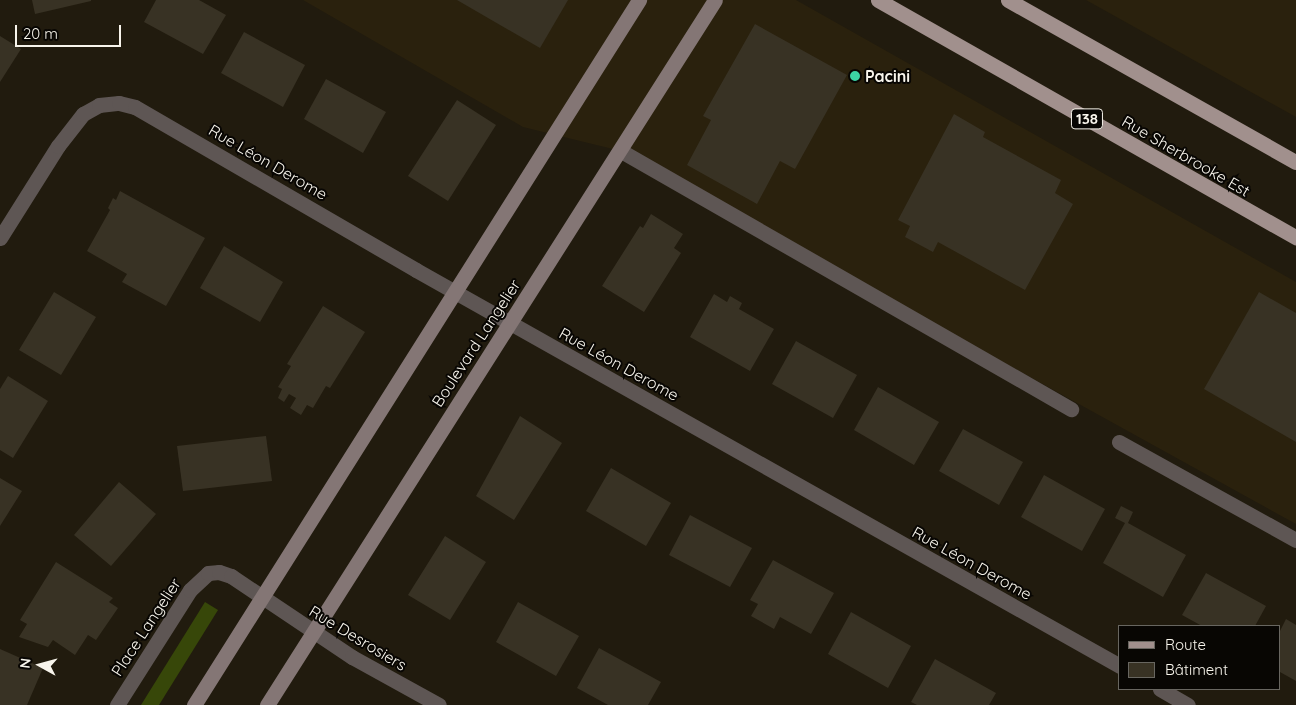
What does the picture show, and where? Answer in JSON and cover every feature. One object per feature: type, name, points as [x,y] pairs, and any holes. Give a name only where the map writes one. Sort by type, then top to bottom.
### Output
[{"type":"main road","points":[[194,705],[639,0]]},
{"type":"main road","name":"Boulevard Langelier","points":[[267,705],[509,322],[621,151],[715,0]]},
{"type":"main road","name":"Rue Sherbrooke Est","points":[[878,0],[1296,237]]},
{"type":"main road","points":[[1008,0],[1295,160]]},
{"type":"street","name":"Rue Léon Derome","points":[[0,238],[70,128],[83,114],[99,105],[119,104],[151,114],[455,292],[1118,665]]},
{"type":"street","points":[[621,151],[1071,409]]},
{"type":"street","points":[[1119,442],[1296,540]]},
{"type":"street","name":"Place Langelier","points":[[117,705],[198,580],[208,573],[219,572],[231,576],[262,598]]},
{"type":"street","name":"Rue Desrosiers","points":[[262,598],[352,658],[439,705]]},
{"type":"street","points":[[1162,690],[1188,705]]},
{"type":"shaded area","points":[[303,0],[796,0],[1296,282],[1296,524],[621,151],[523,127]]},
{"type":"shaded area","points":[[1086,0],[1296,0],[1296,117]]},
{"type":"green space","points":[[205,602],[218,610],[159,705],[141,705]]},
{"type":"building","points":[[32,0],[91,0],[91,1],[35,14]]},
{"type":"building","points":[[156,0],[199,0],[226,15],[203,54],[144,22]]},
{"type":"building","points":[[457,0],[568,0],[540,48]]},
{"type":"building","points":[[755,24],[847,75],[795,169],[780,161],[757,204],[687,165],[711,120],[703,116]]},
{"type":"building","points":[[244,32],[305,65],[283,107],[221,73]]},
{"type":"building","points":[[0,36],[21,49],[0,82]]},
{"type":"building","points":[[326,79],[386,112],[363,153],[304,119]]},
{"type":"building","points":[[457,100],[496,125],[448,201],[408,176]]},
{"type":"building","points":[[954,114],[985,132],[983,137],[1061,180],[1055,193],[1073,204],[1025,290],[938,242],[933,252],[905,237],[910,226],[898,220]]},
{"type":"building","points":[[120,191],[205,238],[166,306],[122,282],[127,274],[87,251],[110,210],[108,208],[113,198],[116,200]]},
{"type":"building","points":[[651,214],[683,234],[674,248],[681,253],[644,312],[602,286],[640,226],[643,228]]},
{"type":"building","points":[[224,246],[283,282],[260,322],[200,288]]},
{"type":"building","points":[[54,292],[96,317],[61,375],[19,350]]},
{"type":"building","points":[[1259,292],[1296,313],[1296,442],[1204,389]]},
{"type":"building","points":[[714,294],[727,302],[730,296],[742,303],[739,309],[774,329],[750,371],[690,337]]},
{"type":"building","points":[[323,306],[365,332],[330,388],[326,386],[313,408],[307,405],[301,415],[290,408],[296,398],[289,394],[284,402],[278,398],[282,389],[278,387],[291,366],[287,364]]},
{"type":"building","points":[[796,341],[857,375],[833,418],[772,384]]},
{"type":"building","points":[[8,376],[48,401],[13,458],[0,450],[0,389]]},
{"type":"building","points":[[878,387],[939,422],[914,465],[854,430]]},
{"type":"building","points":[[520,416],[562,443],[514,520],[476,496]]},
{"type":"building","points":[[963,429],[1023,462],[999,505],[939,471]]},
{"type":"building","points":[[266,436],[272,481],[183,491],[177,446]]},
{"type":"building","points":[[611,468],[671,503],[646,546],[586,511]]},
{"type":"building","points":[[1044,475],[1105,509],[1082,551],[1021,517]]},
{"type":"building","points":[[0,478],[22,491],[0,526]]},
{"type":"building","points":[[119,482],[156,514],[111,566],[74,535]]},
{"type":"building","points":[[1121,506],[1133,512],[1128,523],[1186,555],[1163,597],[1103,563],[1125,523],[1115,518]]},
{"type":"building","points":[[690,515],[752,548],[730,587],[669,555]]},
{"type":"building","points":[[445,536],[486,562],[450,620],[408,595]]},
{"type":"building","points":[[773,560],[834,593],[811,634],[780,617],[774,629],[751,616],[758,604],[750,600]]},
{"type":"building","points":[[56,562],[113,598],[109,602],[118,608],[96,640],[88,635],[75,655],[53,640],[48,647],[19,637],[27,624],[20,620]]},
{"type":"building","points":[[1206,573],[1266,606],[1256,625],[1200,625],[1182,615]]},
{"type":"building","points":[[518,602],[579,636],[556,676],[496,642]]},
{"type":"building","points":[[851,612],[911,646],[888,688],[828,654]]},
{"type":"building","points":[[1286,619],[1296,625],[1296,681],[1281,673],[1281,629]]},
{"type":"building","points":[[599,648],[661,682],[648,705],[608,705],[577,688]]},
{"type":"building","points":[[0,649],[43,668],[27,705],[0,705]]},
{"type":"building","points":[[935,659],[996,693],[989,705],[917,705],[911,702]]},
{"type":"place","name":"Pacini","points":[[855,76]]}]
